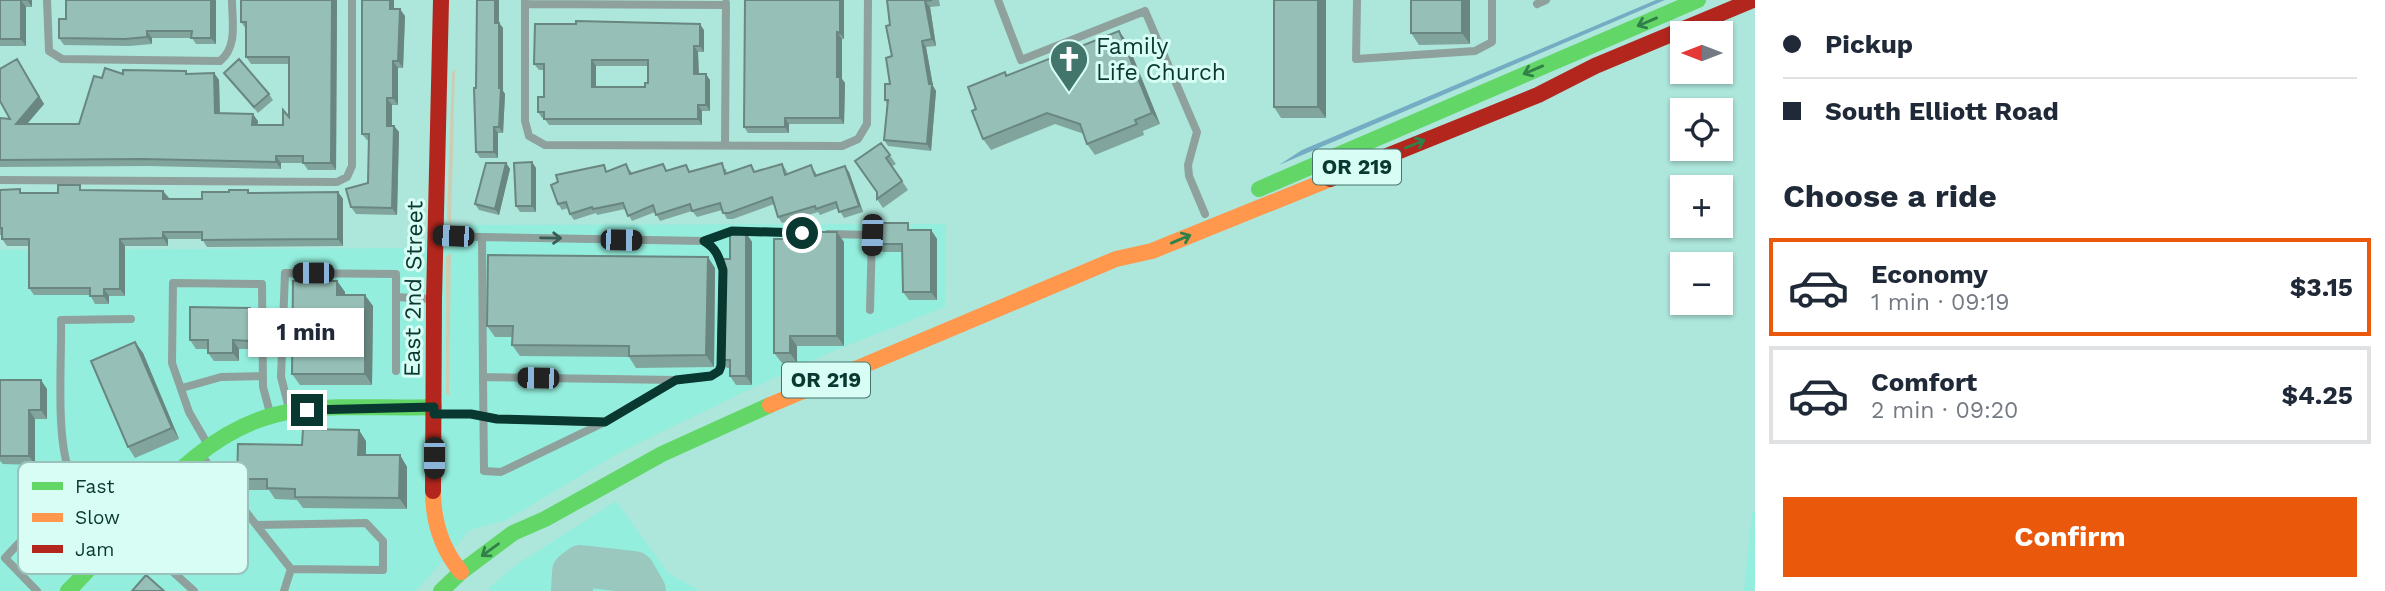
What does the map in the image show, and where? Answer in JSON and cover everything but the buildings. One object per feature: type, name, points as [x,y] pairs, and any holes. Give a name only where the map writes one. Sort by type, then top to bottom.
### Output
[{"type":"main road","name":"East 2nd Street","points":[[441,0],[434,299],[434,516],[441,545],[461,572]]},
{"type":"main road","name":"OR 219","points":[[1116,259],[1146,239],[1300,170],[1699,0]]},
{"type":"main road","name":"OR 219","points":[[440,591],[513,533],[545,519],[662,454],[733,421],[1116,259],[1152,251],[1538,95],[1595,66],[1753,0]]},
{"type":"main road","points":[[188,462],[203,448],[245,425],[290,411],[325,408],[434,410]]},
{"type":"main road","name":"OR 219","points":[[464,591],[521,544],[545,519]]},
{"type":"main road","points":[[74,589],[87,574]]},
{"type":"lane","points":[[47,0],[49,51],[62,59],[220,61],[228,55],[232,44],[232,0]]},
{"type":"lane","points":[[0,180],[338,181],[347,177],[352,166],[352,0]]},
{"type":"lane","points":[[725,144],[726,3],[525,2],[525,121],[529,136],[545,145],[842,146],[858,139],[867,124],[868,0]]},
{"type":"lane","points":[[998,0],[1021,60],[1145,11],[1197,132],[1188,165],[1189,176],[1205,214]]},
{"type":"lane","points":[[1357,0],[1356,59],[1475,51],[1492,42],[1492,0]]},
{"type":"lane","points":[[435,236],[704,241],[732,231],[872,235],[870,310]]},
{"type":"lane","points":[[482,237],[484,471],[501,472],[605,422],[676,380]]},
{"type":"lane","points":[[483,377],[676,380],[711,376],[719,371],[721,366],[723,270],[711,245],[704,241]]},
{"type":"lane","points":[[290,411],[281,377],[285,273],[396,274],[396,371]]},
{"type":"lane","points":[[213,462],[203,448],[172,363],[173,283],[262,284],[263,387],[271,416]]},
{"type":"lane","points":[[396,297],[434,299]]},
{"type":"lane","points":[[68,462],[64,446],[61,320],[131,319]]},
{"type":"lane","points":[[182,388],[221,377],[263,376]]},
{"type":"lane","points":[[434,410],[497,419],[605,422]]},
{"type":"lane","points":[[248,512],[291,569]]},
{"type":"lane","points":[[257,525],[366,523],[383,541],[383,570],[291,569]]},
{"type":"lane","points":[[18,541],[3,556],[18,571]]},
{"type":"lane","points":[[284,591],[291,569]]},
{"type":"lane","points":[[20,574],[37,591]]},
{"type":"lane","points":[[173,574],[194,591]]},
{"type":"shaded area","points":[[455,69],[451,226],[447,217],[452,73]]},
{"type":"shaded area","points":[[946,224],[945,307],[838,349],[733,397],[617,454],[506,520],[470,530],[416,591],[0,591],[0,250],[409,248],[457,225]]},
{"type":"shaded area","points":[[451,253],[449,396],[446,393],[446,257]]},
{"type":"shaded area","points":[[616,501],[668,573],[700,591],[489,591],[490,587],[516,565]]},
{"type":"shaded area","points":[[1752,512],[1755,512],[1755,591],[1744,591]]},
{"type":"water","points":[[1656,0],[1665,0],[1279,165],[1302,150]]},
{"type":"taxiway","points":[[572,591],[573,572],[581,566],[634,572],[645,591]]},
{"type":"traffic: fast","points":[[1259,189],[1698,0]]},
{"type":"traffic: fast","points":[[441,591],[461,572],[513,533],[545,519],[662,454],[770,405]]},
{"type":"traffic: fast","points":[[190,462],[226,436],[258,420],[294,411],[346,407],[434,407]]},
{"type":"traffic: fast","points":[[68,591],[84,574]]},
{"type":"traffic: slow","points":[[770,405],[1116,259],[1152,251],[1330,179]]},
{"type":"traffic: slow","points":[[433,491],[440,534],[448,554],[461,572]]},
{"type":"traffic: jam","points":[[433,491],[434,299],[441,0]]},
{"type":"traffic: jam","points":[[1330,179],[1538,95],[1595,66],[1753,0]]},
{"type":"place","name":"Family Life Church","points":[[1069,93]]},
{"type":"route","points":[[307,410],[434,407],[434,414],[605,422],[676,380],[711,376],[719,371],[723,270],[711,245],[704,241],[732,231],[802,233]]}]
